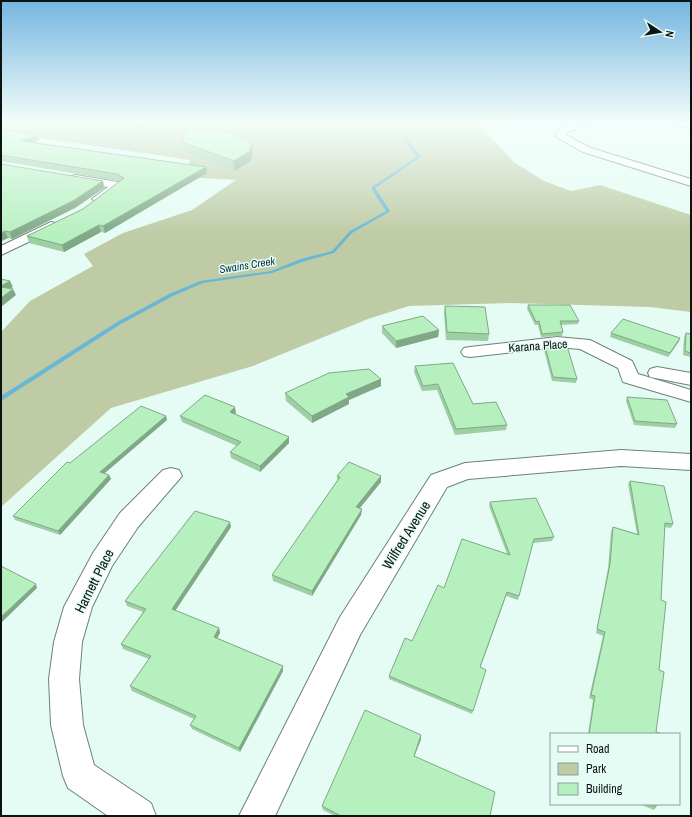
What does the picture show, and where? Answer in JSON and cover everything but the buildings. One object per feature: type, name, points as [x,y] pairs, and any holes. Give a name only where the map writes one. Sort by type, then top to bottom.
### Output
[{"type":"street","points":[[619,160],[691,183]]},
{"type":"street","points":[[64,176],[118,185],[86,208]]},
{"type":"street","points":[[1,251],[65,219]]},
{"type":"street","name":"Karana Place","points":[[470,352],[557,342],[584,344],[626,365],[666,376],[691,379]]},
{"type":"street","name":"Karana Place","points":[[626,365],[630,378],[691,396]]},
{"type":"street","name":"Wilfred Avenue","points":[[258,816],[350,626],[439,481],[465,471],[621,458],[691,462]]},
{"type":"street","name":"Harnett Place","points":[[138,816],[80,776],[67,725],[64,679],[68,642],[78,607],[102,560],[130,520],[171,476]]},
{"type":"green space","points":[[190,160],[512,160],[544,181],[571,191],[600,185],[691,215],[691,312],[650,307],[510,303],[409,306],[368,319],[253,366],[111,408],[1,507],[1,332],[30,301],[93,266],[84,254],[123,233],[192,210],[236,180],[185,177]]},
{"type":"waterway","name":"Swains Creek","points":[[1,399],[119,323],[171,295],[202,282],[272,272],[303,260],[333,252],[351,232],[388,211],[373,188],[414,160]]}]
